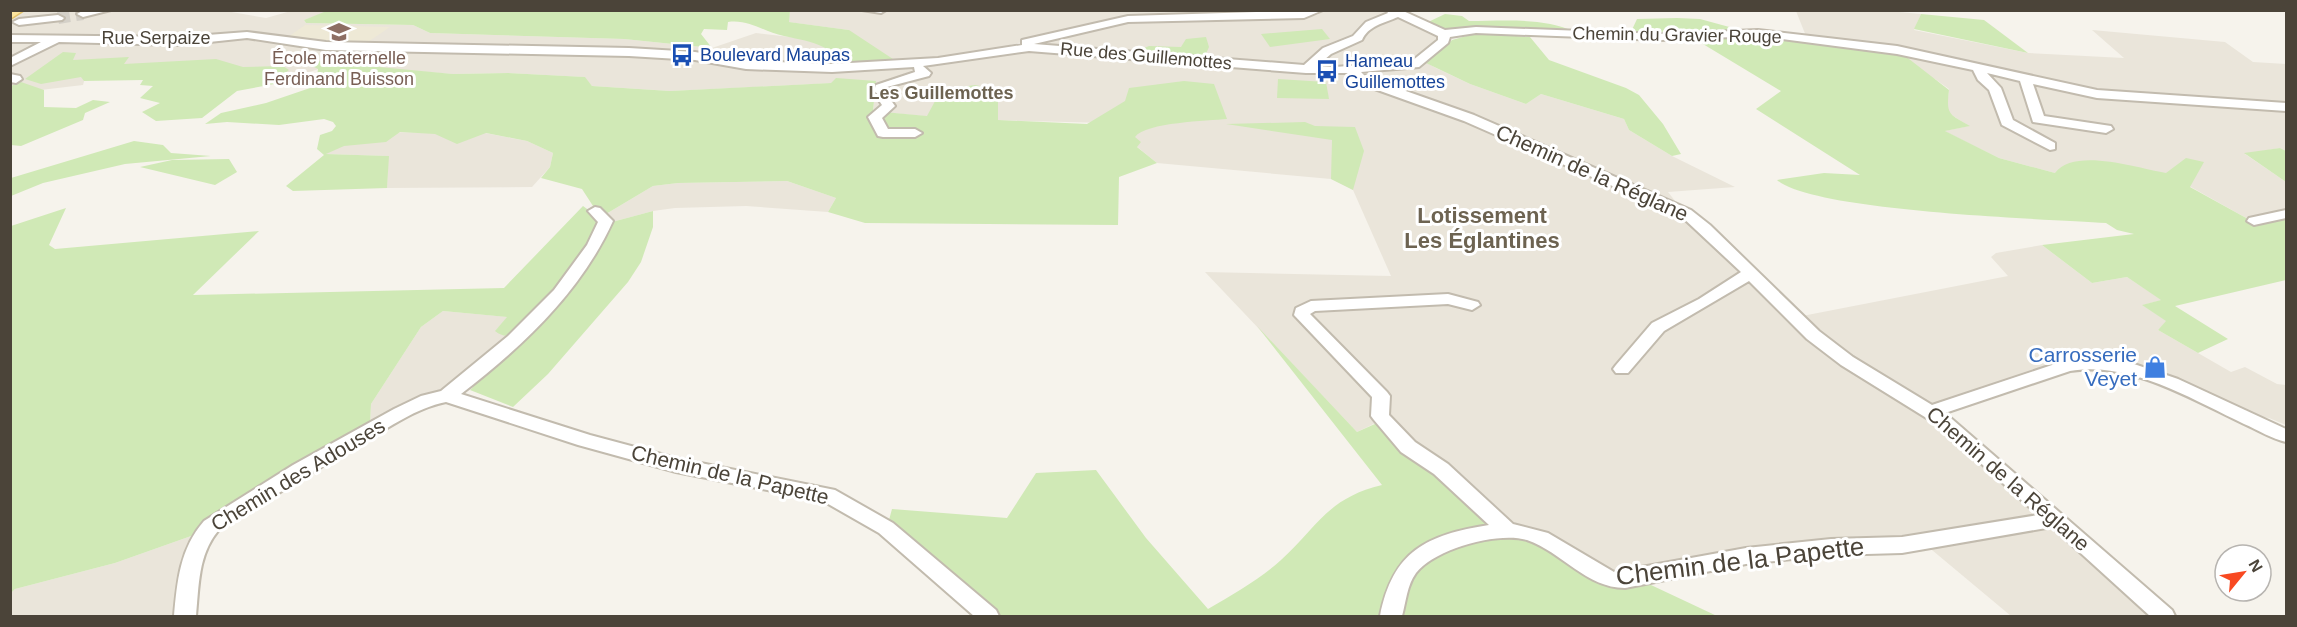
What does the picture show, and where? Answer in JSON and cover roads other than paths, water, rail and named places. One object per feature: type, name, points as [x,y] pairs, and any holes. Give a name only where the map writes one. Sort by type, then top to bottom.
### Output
[{"type":"street","points":[[14,18],[36,10]]},
{"type":"street","points":[[84,12],[106,10]]},
{"type":"street","points":[[867,10],[881,10]]},
{"type":"street","points":[[1015,47],[1028,41],[1152,14],[1304,15],[1318,10]]},
{"type":"street","points":[[1306,69],[1327,51],[1358,38],[1359,33],[1370,24],[1394,12],[1444,34]]},
{"type":"street","points":[[14,18],[58,18]]},
{"type":"street","name":"Chemin du Gravier Rouge","points":[[1444,34],[1476,30],[1661,37],[1758,33],[1897,50],[2026,80],[2121,97],[2286,107]]},
{"type":"street","name":"Rue des Guillemottes","points":[[832,68],[953,60],[1015,47],[1353,71],[1415,64],[1444,41],[1444,34]]},
{"type":"street","name":"Rue Serpaize","points":[[10,38],[182,41],[247,35],[302,43],[345,46],[658,53],[746,65],[832,68]]},
{"type":"street","points":[[10,63],[59,38]]},
{"type":"street","points":[[914,64],[925,73],[882,85],[880,91],[886,93],[884,99],[889,106],[875,117],[883,133],[915,133]]},
{"type":"street","points":[[1979,70],[1982,77],[1995,88],[2007,122],[2050,146]]},
{"type":"street","name":"Chemin de la Réglane","points":[[1353,71],[1362,80],[1421,99],[1673,205],[1698,221],[1798,322],[1840,356],[1932,411],[2164,616]]},
{"type":"street","points":[[2026,80],[2038,119],[2106,129]]},
{"type":"street","name":"Chemin des Adouses","points":[[185,616],[194,549],[211,526],[300,470],[400,413],[443,397],[496,358],[543,311],[594,246],[606,221],[595,211]]},
{"type":"street","points":[[2254,221],[2286,214]]},
{"type":"street","points":[[1622,369],[1658,327],[1705,302],[1750,273]]},
{"type":"street","name":"Chemin de la Papette","points":[[1472,305],[1448,299],[1311,306],[1302,311],[1302,315],[1380,396],[1380,416],[1408,447],[1441,469],[1507,530]]},
{"type":"street","points":[[1932,411],[2067,366],[2091,362],[2133,370],[2172,383],[2286,435]]},
{"type":"street","name":"Chemin de la Papette","points":[[443,397],[676,465],[828,495],[886,528],[988,616]]},
{"type":"street","name":"Chemin de la Papette","points":[[1390,616],[1400,581],[1412,563],[1441,547],[1475,534],[1507,530],[1531,534],[1600,575],[1612,580],[1625,580],[1746,556],[1831,547],[1902,544],[2056,519]]},
{"type":"tunnel","points":[[58,18],[83,14]]},
{"type":"place","name":"École maternelle Ferdinand Buisson","points":[[339,32]]},
{"type":"place","name":"Boulevard Maupas","points":[[682,55]]},
{"type":"place","name":"Hameau Guillemottes","points":[[1327,71]]},
{"type":"place","name":"Carrosserie Veyet","points":[[2155,367]]},
{"type":"district","name":"Les Guillemottes","points":[[941,93]]},
{"type":"district","name":"Lotissement Les Églantines","points":[[1482,228]]}]
